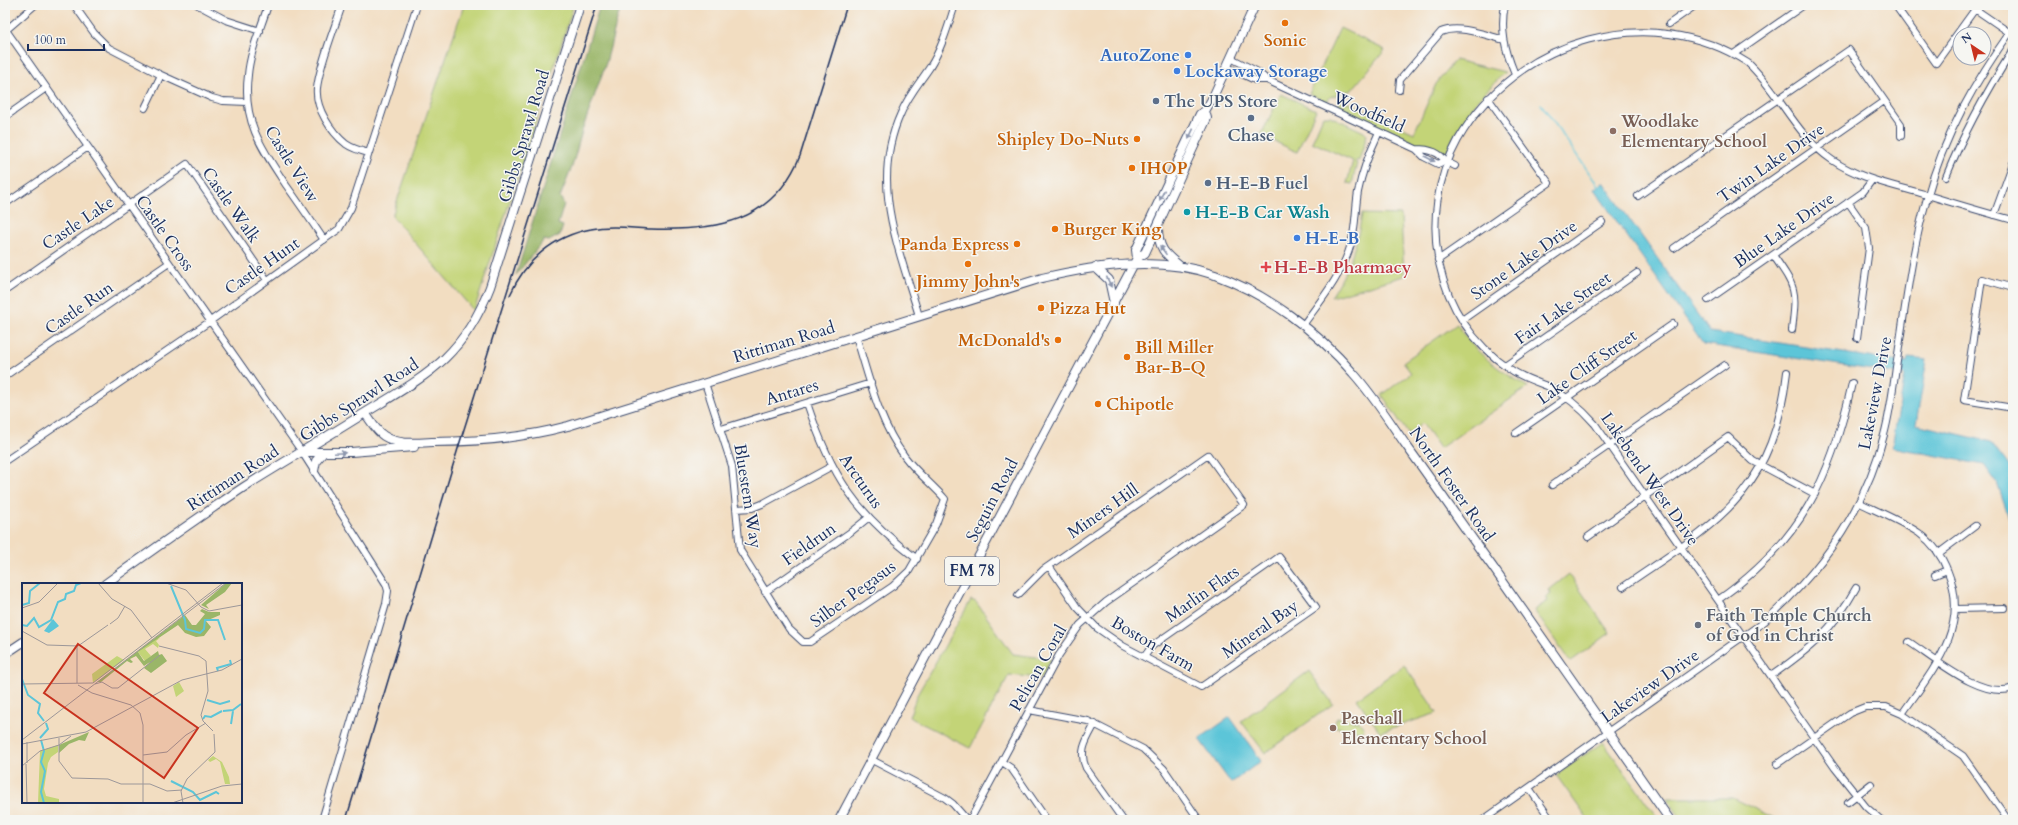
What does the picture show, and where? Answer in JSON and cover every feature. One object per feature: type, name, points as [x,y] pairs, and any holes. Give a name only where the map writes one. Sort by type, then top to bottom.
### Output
[{"type":"main road","name":"Gibbs Sprawl Road","points":[[302,452],[416,383],[436,367],[464,337],[483,306],[510,228],[580,5]]},
{"type":"main road","name":"Seguin Road","points":[[1136,261],[1136,250],[1200,114],[1206,111],[1255,5]]},
{"type":"main road","name":"Seguin Road","points":[[839,820],[1136,261],[1145,253],[1208,118],[1206,111]]},
{"type":"main road","points":[[1158,226],[1160,245],[1163,251],[1181,267]]},
{"type":"main road","name":"Rittiman Road","points":[[365,413],[378,431],[392,440],[408,443],[519,437],[568,426],[1042,278],[1096,267],[1136,261]]},
{"type":"main road","name":"North Foster Road","points":[[1136,261],[1181,267],[1217,276],[1239,286],[1268,302],[1303,325],[1344,362],[1375,400],[1670,820]]},
{"type":"main road","points":[[1096,267],[1109,280],[1114,303]]},
{"type":"main road","name":"Rittiman Road","points":[[106,583],[220,503],[302,452],[324,453],[391,450],[443,442]]},
{"type":"main road","points":[[314,471],[316,461],[324,453]]},
{"type":"main road","points":[[5,654],[22,643]]},
{"type":"street","points":[[6,31],[35,5]]},
{"type":"street","points":[[74,5],[94,33],[109,48],[161,75],[212,98],[223,101],[248,102]]},
{"type":"street","points":[[198,5],[226,20],[260,31]]},
{"type":"street","name":"Castle View","points":[[268,5],[248,75],[248,102],[252,127],[261,148],[324,240]]},
{"type":"street","points":[[342,5],[321,72],[317,88],[317,98],[329,124],[346,143],[354,148],[369,153]]},
{"type":"street","name":"Castle Hunt","points":[[5,461],[209,322],[339,229],[349,213],[417,5]]},
{"type":"street","points":[[919,316],[889,215],[886,180],[887,163],[891,140],[901,113],[937,54],[955,5]]},
{"type":"street","points":[[1505,5],[1503,22],[1504,40],[1514,72]]},
{"type":"street","points":[[1681,26],[1667,23],[1696,5]]},
{"type":"street","points":[[1735,53],[1804,5]]},
{"type":"street","points":[[1895,5],[1936,63],[1975,6],[2012,32]]},
{"type":"street","points":[[1399,90],[1400,80],[1441,32],[1448,29],[1457,29],[1504,40]]},
{"type":"street","name":"Castle Cross","points":[[6,31],[209,322],[302,452]]},
{"type":"street","name":"Lakeview Drive","points":[[1483,820],[1744,637],[1783,604],[1810,577],[1833,548],[1860,502],[1873,472],[1884,436],[1913,259],[1927,195],[1943,149],[1956,120],[1967,99],[2012,32]]},
{"type":"street","points":[[1707,36],[1735,53],[1761,77],[1804,135],[1817,148],[1847,169],[1872,180],[2013,220]]},
{"type":"street","name":"Lakebend West Drive","points":[[1555,45],[1514,72],[1488,98],[1465,128],[1446,162],[1435,208],[1434,226],[1438,260],[1447,293],[1462,320],[1479,342],[1505,365],[1524,377],[1550,388],[1567,398],[1586,414],[1610,445],[1856,795],[1881,820]]},
{"type":"street","points":[[1638,196],[1849,50],[1900,124],[1901,136]]},
{"type":"street","points":[[1946,177],[1957,149],[1977,108],[2013,50]]},
{"type":"street","name":"Woodfield","points":[[1231,58],[1258,72],[1267,80],[1416,149],[1428,149],[1442,156],[1446,162]]},
{"type":"street","name":"Woodfield","points":[[1227,67],[1255,80],[1267,80]]},
{"type":"street","points":[[145,108],[161,75]]},
{"type":"street","points":[[5,117],[46,88]]},
{"type":"street","points":[[1438,260],[1549,183],[1488,98]]},
{"type":"street","name":"Twin Lake Drive","points":[[1674,248],[1884,101]]},
{"type":"street","points":[[1303,325],[1332,286],[1346,260],[1354,231],[1358,192],[1363,172],[1379,132]]},
{"type":"street","points":[[5,204],[88,147]]},
{"type":"street","points":[[1446,162],[1455,166]]},
{"type":"street","points":[[1994,215],[2013,163]]},
{"type":"street","name":"Castle Lake","points":[[5,291],[129,206],[187,164]]},
{"type":"street","name":"Castle Walk","points":[[187,164],[267,280]]},
{"type":"street","name":"Blue Lake Drive","points":[[1708,300],[1863,192],[1872,180]]},
{"type":"street","points":[[1848,202],[1866,228],[1869,248],[1856,338]]},
{"type":"street","name":"Stone Lake Drive","points":[[1462,320],[1602,222]]},
{"type":"street","points":[[1773,255],[1788,276],[1794,291],[1796,308],[1792,330]]},
{"type":"street","name":"Castle Run","points":[[5,376],[169,263]]},
{"type":"street","name":"Fair Lake Street","points":[[1505,365],[1638,273]]},
{"type":"street","points":[[2013,288],[1982,279],[1964,400],[2013,408]]},
{"type":"street","name":"Lake Cliff Street","points":[[1516,433],[1673,324]]},
{"type":"street","points":[[856,336],[871,383]]},
{"type":"street","points":[[1552,485],[1725,365]]},
{"type":"street","points":[[1623,587],[1681,547],[1725,513],[1748,487],[1768,451],[1781,412],[1787,372]]},
{"type":"street","name":"Bluestem Way","points":[[705,383],[732,466],[740,550],[789,630],[806,643]]},
{"type":"street","name":"Antares","points":[[721,429],[871,383]]},
{"type":"street","name":"Silber Pegasus","points":[[806,643],[814,640],[893,586],[909,571],[936,524],[945,499],[920,475],[891,437],[882,419],[871,383]]},
{"type":"street","points":[[1718,600],[1743,583],[1770,557],[1794,528],[1815,494],[1837,443],[1852,383]]},
{"type":"street","name":"Arcturus","points":[[807,403],[819,437],[832,466],[849,494],[868,518],[892,540],[917,558]]},
{"type":"street","points":[[1588,537],[1728,437],[1746,456],[1815,494]]},
{"type":"street","name":"Gibbs Sprawl Road","points":[[302,452],[382,578],[388,591],[386,604],[322,820]]},
{"type":"street","name":"Pelican Coral","points":[[970,820],[1059,655],[1086,618],[1106,602],[1244,505],[1208,455]]},
{"type":"street","name":"Miners Hill","points":[[1018,595],[1038,574],[1208,455]]},
{"type":"street","points":[[736,509],[752,508],[762,504],[832,466]]},
{"type":"street","points":[[1860,502],[1919,533],[1940,553],[1953,588],[1955,609],[1950,640],[1939,662],[1902,714]]},
{"type":"street","name":"Fieldrun","points":[[765,592],[852,531],[868,518]]},
{"type":"street","points":[[1940,553],[1975,526]]},
{"type":"street","name":"Marlin Flats","points":[[1144,657],[1152,646],[1279,557],[1316,607]]},
{"type":"street","name":"Boston Farm","points":[[1049,566],[1086,618],[1113,640],[1201,687]]},
{"type":"street","points":[[1935,575],[1947,570]]},
{"type":"street","points":[[1771,676],[1821,638],[1842,612],[1856,588]]},
{"type":"street","name":"Mineral Bay","points":[[1201,687],[1316,607]]},
{"type":"street","points":[[1955,609],[2004,608]]},
{"type":"street","points":[[1909,642],[1939,662],[1982,687],[2000,690],[2013,688]]},
{"type":"street","points":[[1777,764],[1850,713],[1865,707],[1886,707],[1902,714],[1963,756],[2008,820]]},
{"type":"street","points":[[1029,710],[1077,718],[1095,724],[1143,749],[1158,762],[1199,820]]},
{"type":"street","points":[[1095,724],[1084,746],[1083,759],[1086,768],[1123,820]]},
{"type":"street","points":[[872,760],[945,798],[953,804],[967,820]]},
{"type":"street","points":[[1002,762],[1011,768],[1047,820]]},
{"type":"street","points":[[1848,802],[1871,784]]},
{"type":"street","points":[[1529,788],[1551,820]]},
{"type":"green space","points":[[464,5],[574,5],[474,311],[392,216]]},
{"type":"green space","points":[[600,5],[623,5],[618,16],[606,63],[582,131],[572,167],[560,197],[564,204],[558,224],[563,226],[560,235],[549,241],[544,240],[516,275]]},
{"type":"green space","points":[[1340,28],[1385,50],[1351,91],[1330,97],[1327,102],[1309,94]]},
{"type":"green space","points":[[1455,60],[1505,72],[1477,101],[1453,138],[1447,152],[1444,153],[1427,145],[1419,145],[1335,106],[1343,100],[1414,133],[1436,84]]},
{"type":"green space","points":[[1281,94],[1316,110],[1297,152],[1261,135]]},
{"type":"green space","points":[[1323,116],[1330,116],[1364,132],[1367,135],[1359,161],[1357,160],[1355,162],[1357,163],[1352,184],[1347,183],[1353,161],[1312,142]]},
{"type":"green space","points":[[1362,214],[1401,215],[1404,276],[1331,297],[1351,257]]},
{"type":"green space","points":[[1457,324],[1463,334],[1488,360],[1528,387],[1440,448],[1422,423],[1409,435],[1382,395],[1411,373],[1403,362]]},
{"type":"green space","points":[[1569,574],[1610,633],[1570,662],[1534,610],[1548,601],[1546,597],[1551,594],[1549,590]]},
{"type":"green space","points":[[971,600],[976,602],[1013,654],[1051,659],[1041,678],[1009,675],[970,748],[909,717],[917,695]]},
{"type":"green space","points":[[1404,665],[1437,713],[1380,732],[1357,699]]},
{"type":"green space","points":[[1309,671],[1333,704],[1265,753],[1241,721]]},
{"type":"green space","points":[[1337,718],[1358,721],[1364,728],[1363,732],[1336,727],[1334,724]]},
{"type":"green space","points":[[1603,742],[1659,820],[1588,820],[1556,775]]},
{"type":"green space","points":[[1667,798],[1733,798],[1778,820],[1682,820]]},
{"type":"water","points":[[1603,182],[1710,332],[1907,363],[1908,358],[1927,360],[1916,424],[1991,442],[2009,466],[2013,476],[2013,530],[1997,483],[1984,465],[1892,447],[1905,375],[1703,344],[1594,189]]},
{"type":"water","points":[[1230,717],[1261,761],[1231,783],[1199,739]]},
{"type":"waterway","points":[[1541,104],[1599,187]]},
{"type":"railway","points":[[346,820],[460,442],[597,5]]},
{"type":"railway","points":[[510,295],[516,283],[532,261],[553,244],[564,237],[577,232],[606,227],[675,229],[697,228],[719,224],[739,218],[758,209],[774,196],[788,178],[800,156],[847,5]]},
{"type":"place","name":"Sonic","points":[[1285,23]]},
{"type":"place","name":"AutoZone","points":[[1188,55]]},
{"type":"place","name":"Lockaway Storage","points":[[1177,71]]},
{"type":"place","name":"The UPS Store","points":[[1156,101]]},
{"type":"place","name":"Chase","points":[[1251,118]]},
{"type":"place","name":"Woodlake Elementary School","points":[[1613,131]]},
{"type":"place","name":"Shipley Do-Nuts","points":[[1137,139]]},
{"type":"place","name":"IHOP","points":[[1132,168]]},
{"type":"place","name":"H-E-B Fuel","points":[[1208,183]]},
{"type":"place","name":"H-E-B Car Wash","points":[[1187,212]]},
{"type":"place","name":"Burger King","points":[[1055,229]]},
{"type":"place","name":"H-E-B","points":[[1297,238]]},
{"type":"place","name":"Panda Express","points":[[1017,244]]},
{"type":"place","name":"Jimmy John's","points":[[968,264]]},
{"type":"place","name":"H-E-B Pharmacy","points":[[1266,267]]},
{"type":"place","name":"Pizza Hut","points":[[1041,308]]},
{"type":"place","name":"McDonald's","points":[[1058,340]]},
{"type":"place","name":"Bill Miller Bar-B-Q","points":[[1127,357]]},
{"type":"place","name":"Chipotle","points":[[1098,404]]},
{"type":"place","name":"Faith Temple Church of God in Christ","points":[[1698,625]]},
{"type":"place","name":"Paschall Elementary School","points":[[1333,728]]}]
